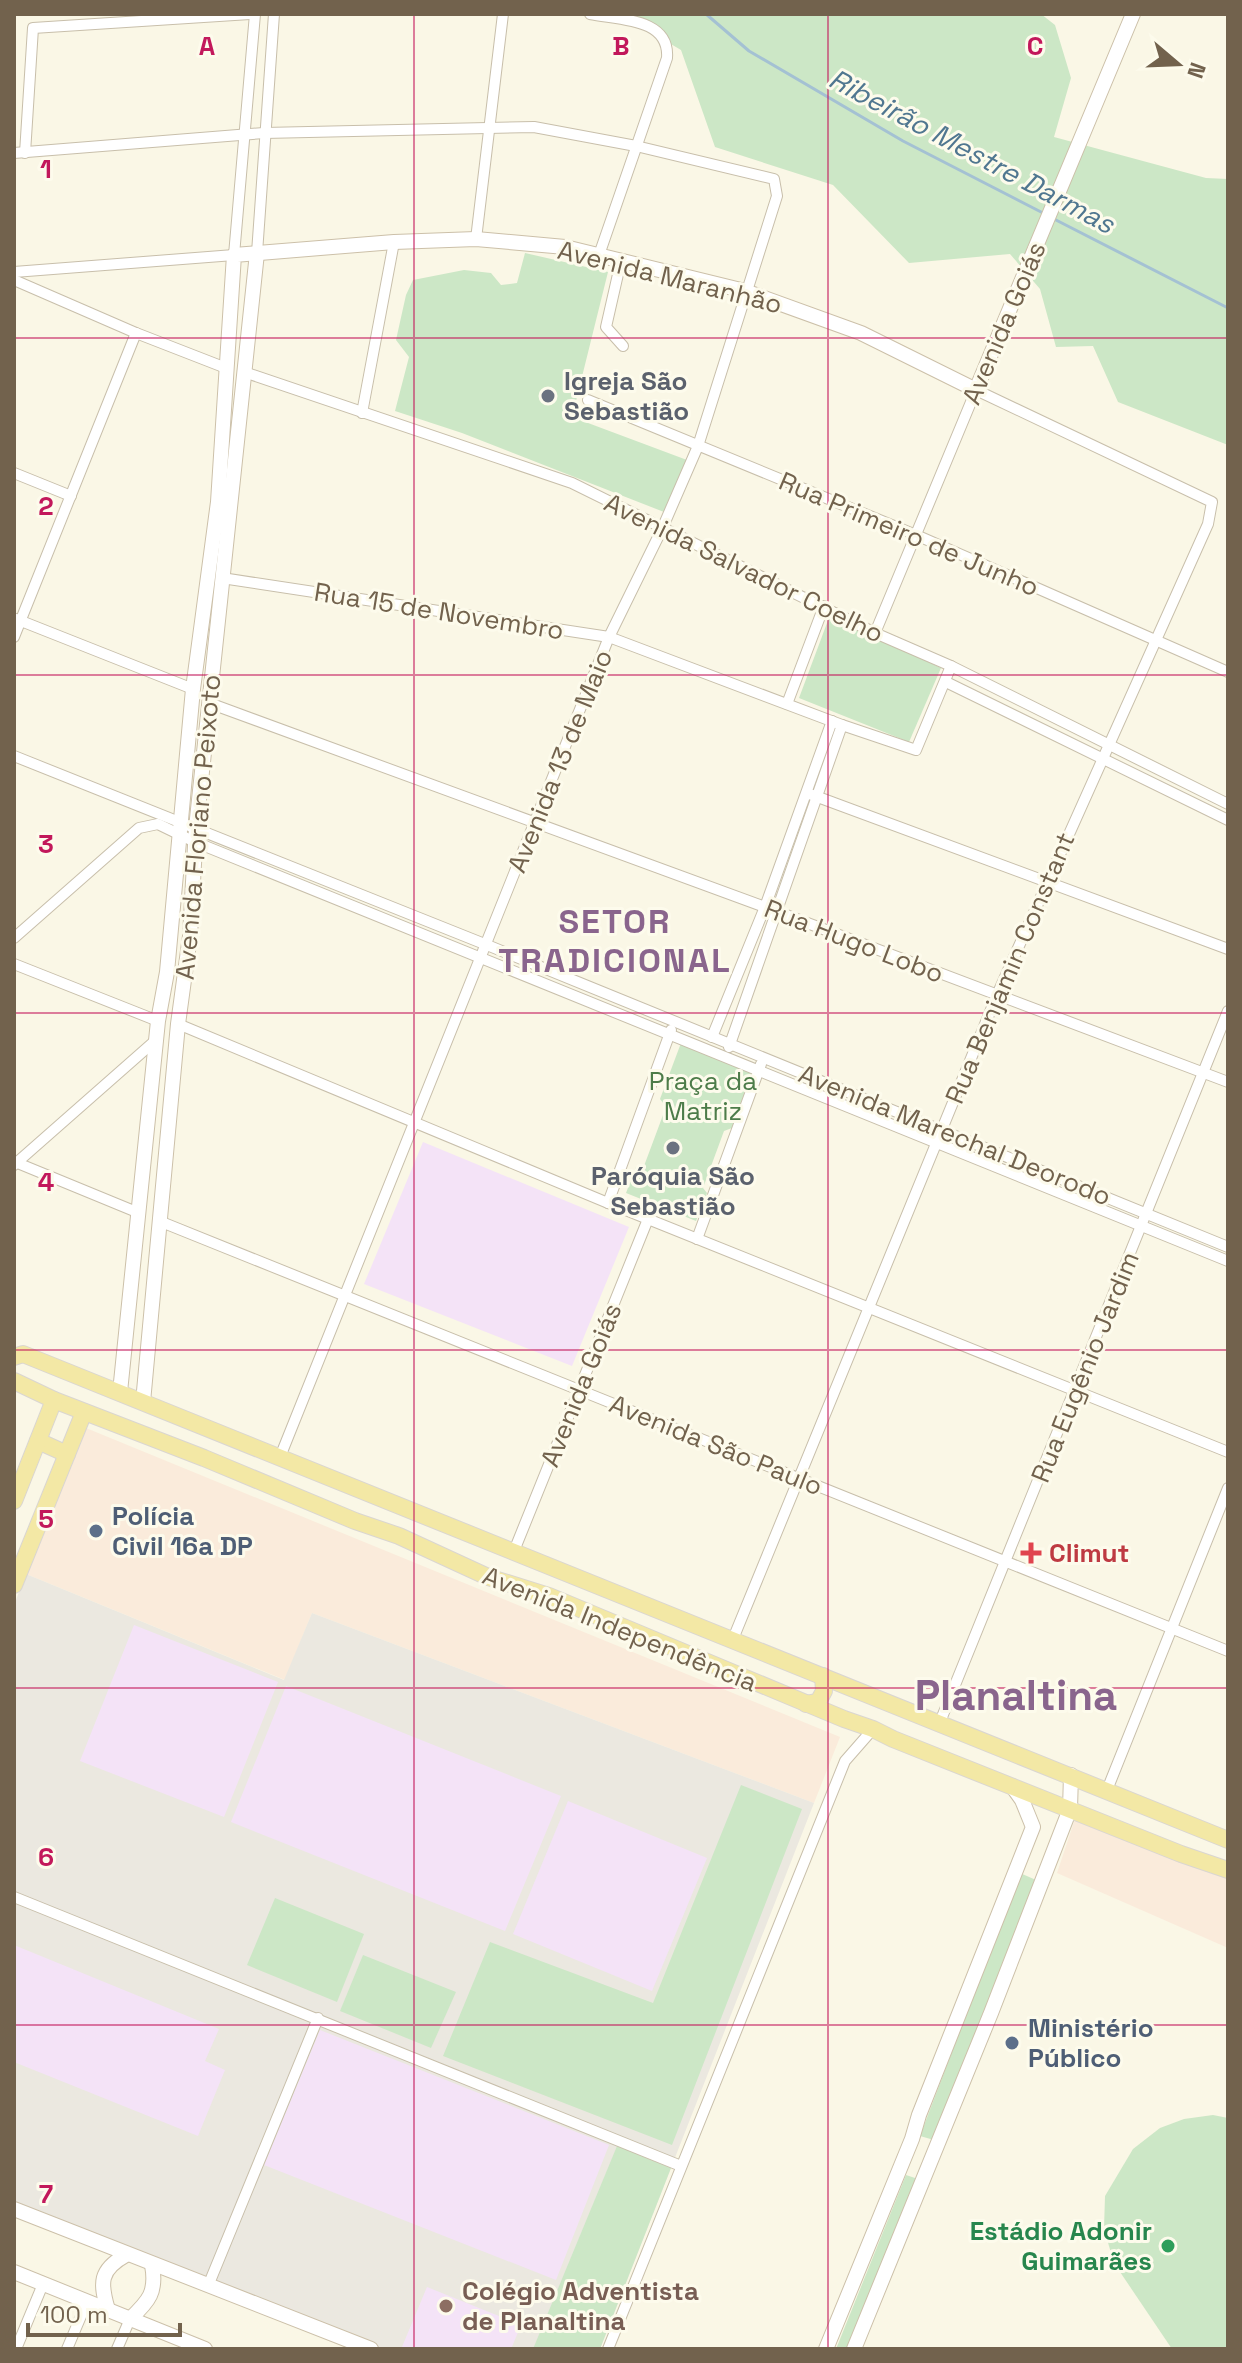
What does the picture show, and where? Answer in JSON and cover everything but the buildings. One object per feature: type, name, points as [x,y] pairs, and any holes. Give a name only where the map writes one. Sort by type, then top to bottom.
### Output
[{"type":"main road","name":"Avenida Independência","points":[[17,1354],[120,1392],[1224,1838]]},
{"type":"main road","name":"Avenida Independência","points":[[14,1381],[346,1518],[399,1536],[474,1571],[549,1596],[828,1713],[1181,1854],[1227,1868]]},
{"type":"main road","points":[[14,1501],[54,1400]]},
{"type":"main road","points":[[14,1585],[21,1546],[67,1454],[84,1412]]},
{"type":"main road","points":[[165,1443],[181,1433],[176,1416]]},
{"type":"main road","points":[[204,1458],[200,1447],[202,1440],[214,1430]]},
{"type":"main road","points":[[38,1441],[67,1454]]},
{"type":"main road","points":[[399,1536],[412,1526],[408,1508]]},
{"type":"main road","points":[[428,1548],[434,1535],[445,1525]]},
{"type":"main road","points":[[806,1704],[818,1702],[823,1676]]},
{"type":"main road","points":[[828,1713],[833,1698],[845,1684]]},
{"type":"main road","points":[[1208,1861],[1219,1851],[1224,1838]]},
{"type":"street","name":"Avenida Floriano Peixoto","points":[[143,1402],[178,1024],[190,936],[196,835],[228,537],[225,503],[226,368],[246,136],[252,14]]},
{"type":"street","points":[[252,14],[33,28],[19,153],[264,133],[534,127],[636,146]]},
{"type":"street","name":"Avenida Floriano Peixoto","points":[[120,1392],[158,1021],[167,972],[178,828],[197,652],[212,537],[225,503],[244,372],[257,253],[274,14]]},
{"type":"street","points":[[476,239],[503,14]]},
{"type":"street","points":[[590,14],[649,26],[663,34],[668,45],[667,58],[599,255]]},
{"type":"street","name":"Avenida Goiás","points":[[875,633],[1133,14]]},
{"type":"street","name":"Avenida 13 de Maio","points":[[280,1457],[609,637],[662,529],[698,446],[777,196],[774,179],[636,146]]},
{"type":"street","name":"Avenida Maranhão","points":[[257,253],[476,239],[565,247],[745,291],[861,333],[1212,502],[1208,524]]},
{"type":"street","points":[[362,413],[394,242]]},
{"type":"street","points":[[14,272],[257,253]]},
{"type":"street","points":[[621,261],[606,327],[623,346]]},
{"type":"street","points":[[14,280],[226,368]]},
{"type":"street","points":[[14,637],[17,620],[136,333]]},
{"type":"street","name":"Avenida Salvador Coelho","points":[[244,372],[572,483],[1228,804]]},
{"type":"street","name":"Rua Primeiro de Junho","points":[[588,400],[916,535],[1228,672]]},
{"type":"street","points":[[14,473],[71,496]]},
{"type":"street","name":"Rua Benjamin Constant","points":[[733,1639],[997,995],[1208,524]]},
{"type":"street","points":[[212,537],[221,532],[228,537]]},
{"type":"street","name":"Rua 15 de Novembro","points":[[222,578],[609,637],[916,750],[946,682]]},
{"type":"street","points":[[787,704],[824,606]]},
{"type":"street","points":[[17,620],[193,689]]},
{"type":"street","points":[[201,622],[210,626],[217,622]]},
{"type":"street","points":[[197,652],[207,648],[214,652]]},
{"type":"street","points":[[951,666],[946,682],[1228,820]]},
{"type":"street","name":"Rua Hugo Lobo","points":[[209,703],[765,907],[1228,1082]]},
{"type":"street","points":[[725,1057],[837,723]]},
{"type":"street","name":"Avenida Marechal Deorodo","points":[[14,756],[178,828],[487,945],[1228,1247]]},
{"type":"street","points":[[812,796],[1228,949]]},
{"type":"street","points":[[712,1037],[812,796]]},
{"type":"street","name":"Avenida Marechal Deorodo","points":[[14,938],[139,828],[158,824],[178,828]]},
{"type":"street","name":"Avenida Marechal Deorodo","points":[[196,835],[482,958],[1228,1261]]},
{"type":"street","points":[[170,934],[181,942],[190,936]]},
{"type":"street","points":[[14,964],[158,1021]]},
{"type":"street","points":[[167,972],[176,967],[186,978]]},
{"type":"street","name":"Rua Eugênio Jardim","points":[[940,1722],[1228,1011]]},
{"type":"street","points":[[608,1203],[675,1021]]},
{"type":"street","points":[[178,1024],[415,1125],[1228,1452]]},
{"type":"street","points":[[139,1213],[15,1163],[156,1040]]},
{"type":"street","points":[[697,1239],[763,1057]]},
{"type":"street","points":[[149,1115],[153,1124],[158,1126],[164,1125],[169,1116]]},
{"type":"street","points":[[146,1148],[151,1139],[156,1138],[161,1139],[166,1148]]},
{"type":"street","name":"Avenida Goiás","points":[[514,1551],[648,1219]]},
{"type":"street","name":"Avenida São Paulo","points":[[159,1221],[1228,1651]]},
{"type":"street","points":[[129,1303],[151,1307]]},
{"type":"street","points":[[1107,1790],[1228,1488]]},
{"type":"street","points":[[608,2349],[845,1761],[873,1729]]},
{"type":"street","points":[[854,2349],[991,2013],[1070,1809],[1071,1775]]},
{"type":"street","points":[[826,2349],[912,2139],[1033,1827],[1022,1800],[1012,1786]]},
{"type":"street","points":[[1017,1867],[1035,1871],[1042,1877]]},
{"type":"street","points":[[14,1897],[681,2166]]},
{"type":"street","points":[[208,2286],[318,2018]]},
{"type":"street","points":[[912,2139],[922,2149],[935,2149]]},
{"type":"street","points":[[900,2169],[914,2166],[919,2169],[923,2179]]},
{"type":"street","points":[[14,2209],[371,2349]]},
{"type":"street","points":[[108,2310],[102,2278],[116,2260],[126,2255]]},
{"type":"street","points":[[117,2349],[130,2319],[152,2293],[155,2280],[152,2265]]},
{"type":"street","points":[[14,2272],[130,2319],[169,2342],[205,2349]]},
{"type":"street","points":[[16,2349],[43,2284]]},
{"type":"street","points":[[67,2349],[87,2302]]},
{"type":"shaded area","points":[[423,1142],[629,1227],[572,1366],[364,1284]]},
{"type":"shaded area","points":[[86,1428],[840,1737],[814,1803],[312,1613],[285,1680],[26,1574]]},
{"type":"shaded area","points":[[26,1574],[284,1680],[312,1613],[814,1803],[600,2349],[378,2349],[14,2202],[14,1605]]},
{"type":"shaded area","points":[[134,1625],[278,1682],[224,1817],[80,1761]]},
{"type":"shaded area","points":[[286,1686],[561,1796],[505,1931],[231,1822]]},
{"type":"shaded area","points":[[568,1801],[707,1858],[652,1991],[513,1934]]},
{"type":"shaded area","points":[[1076,1816],[1228,1877],[1228,1948],[1057,1873]]},
{"type":"shaded area","points":[[14,1945],[219,2029],[205,2061],[225,2070],[198,2136],[14,2062]]},
{"type":"shaded area","points":[[320,2030],[609,2145],[556,2280],[264,2165]]},
{"type":"shaded area","name":"Colégio Adventista de Planaltina","points":[[427,2287],[521,2325],[511,2349],[402,2347]]},
{"type":"green space","points":[[620,14],[1041,14],[1055,25],[1071,78],[1054,137],[1206,178],[1228,179],[1228,445],[1118,402],[1093,346],[1056,347],[1040,289],[1010,254],[909,263],[833,185],[715,147],[681,50]]},
{"type":"green space","points":[[525,253],[608,272],[572,417],[687,460],[664,512],[462,433],[395,411],[409,357],[396,340],[406,295],[413,280],[464,270],[491,273],[501,285],[517,283]]},
{"type":"green space","points":[[830,615],[941,668],[909,742],[799,698]]},
{"type":"green space","name":"Praça da Matriz","points":[[681,1043],[752,1072],[732,1128],[724,1131],[703,1188],[707,1193],[696,1221],[626,1193],[636,1167],[644,1166],[666,1107],[660,1099]]},
{"type":"green space","points":[[741,1785],[802,1809],[672,2145],[443,2056],[490,1942],[653,2003]]},
{"type":"green space","points":[[1020,1873],[1036,1880],[934,2140],[920,2136]]},
{"type":"green space","points":[[275,1898],[364,1934],[337,2002],[247,1965]]},
{"type":"green space","points":[[363,1955],[456,1992],[431,2048],[340,2011]]},
{"type":"green space","name":"Estádio Adonir Guimarães","points":[[1213,2115],[1228,2118],[1228,2349],[1172,2349],[1114,2263],[1104,2229],[1105,2196],[1133,2149],[1160,2128],[1184,2119]]},
{"type":"green space","points":[[617,2146],[671,2168],[600,2349],[533,2349]]},
{"type":"green space","points":[[906,2175],[918,2179],[850,2349],[836,2349]]},
{"type":"waterway","name":"Ribeirão Mestre Darmas","points":[[706,14],[749,51],[903,141],[1043,213]]},
{"type":"waterway","name":"Ribeirão Mestre Darmas","points":[[1054,219],[1228,308]]},
{"type":"place","name":"Igreja São Sebastião","points":[[548,396]]},
{"type":"place","name":"Paróquia São Sebastião","points":[[673,1148]]},
{"type":"place","name":"Polícia Civil 16a DP","points":[[96,1531]]},
{"type":"place","name":"Climut","points":[[1031,1553]]},
{"type":"place","name":"Ministério Público","points":[[1012,2043]]},
{"type":"place","name":"Estádio Adonir Guimarães","points":[[1168,2246]]},
{"type":"place","name":"Colégio Adventista de Planaltina","points":[[446,2306]]},
{"type":"district","name":"SETOR TRADICIONAL","points":[[615,940]]},
{"type":"district","name":"Planaltina","points":[[1016,1695]]}]
